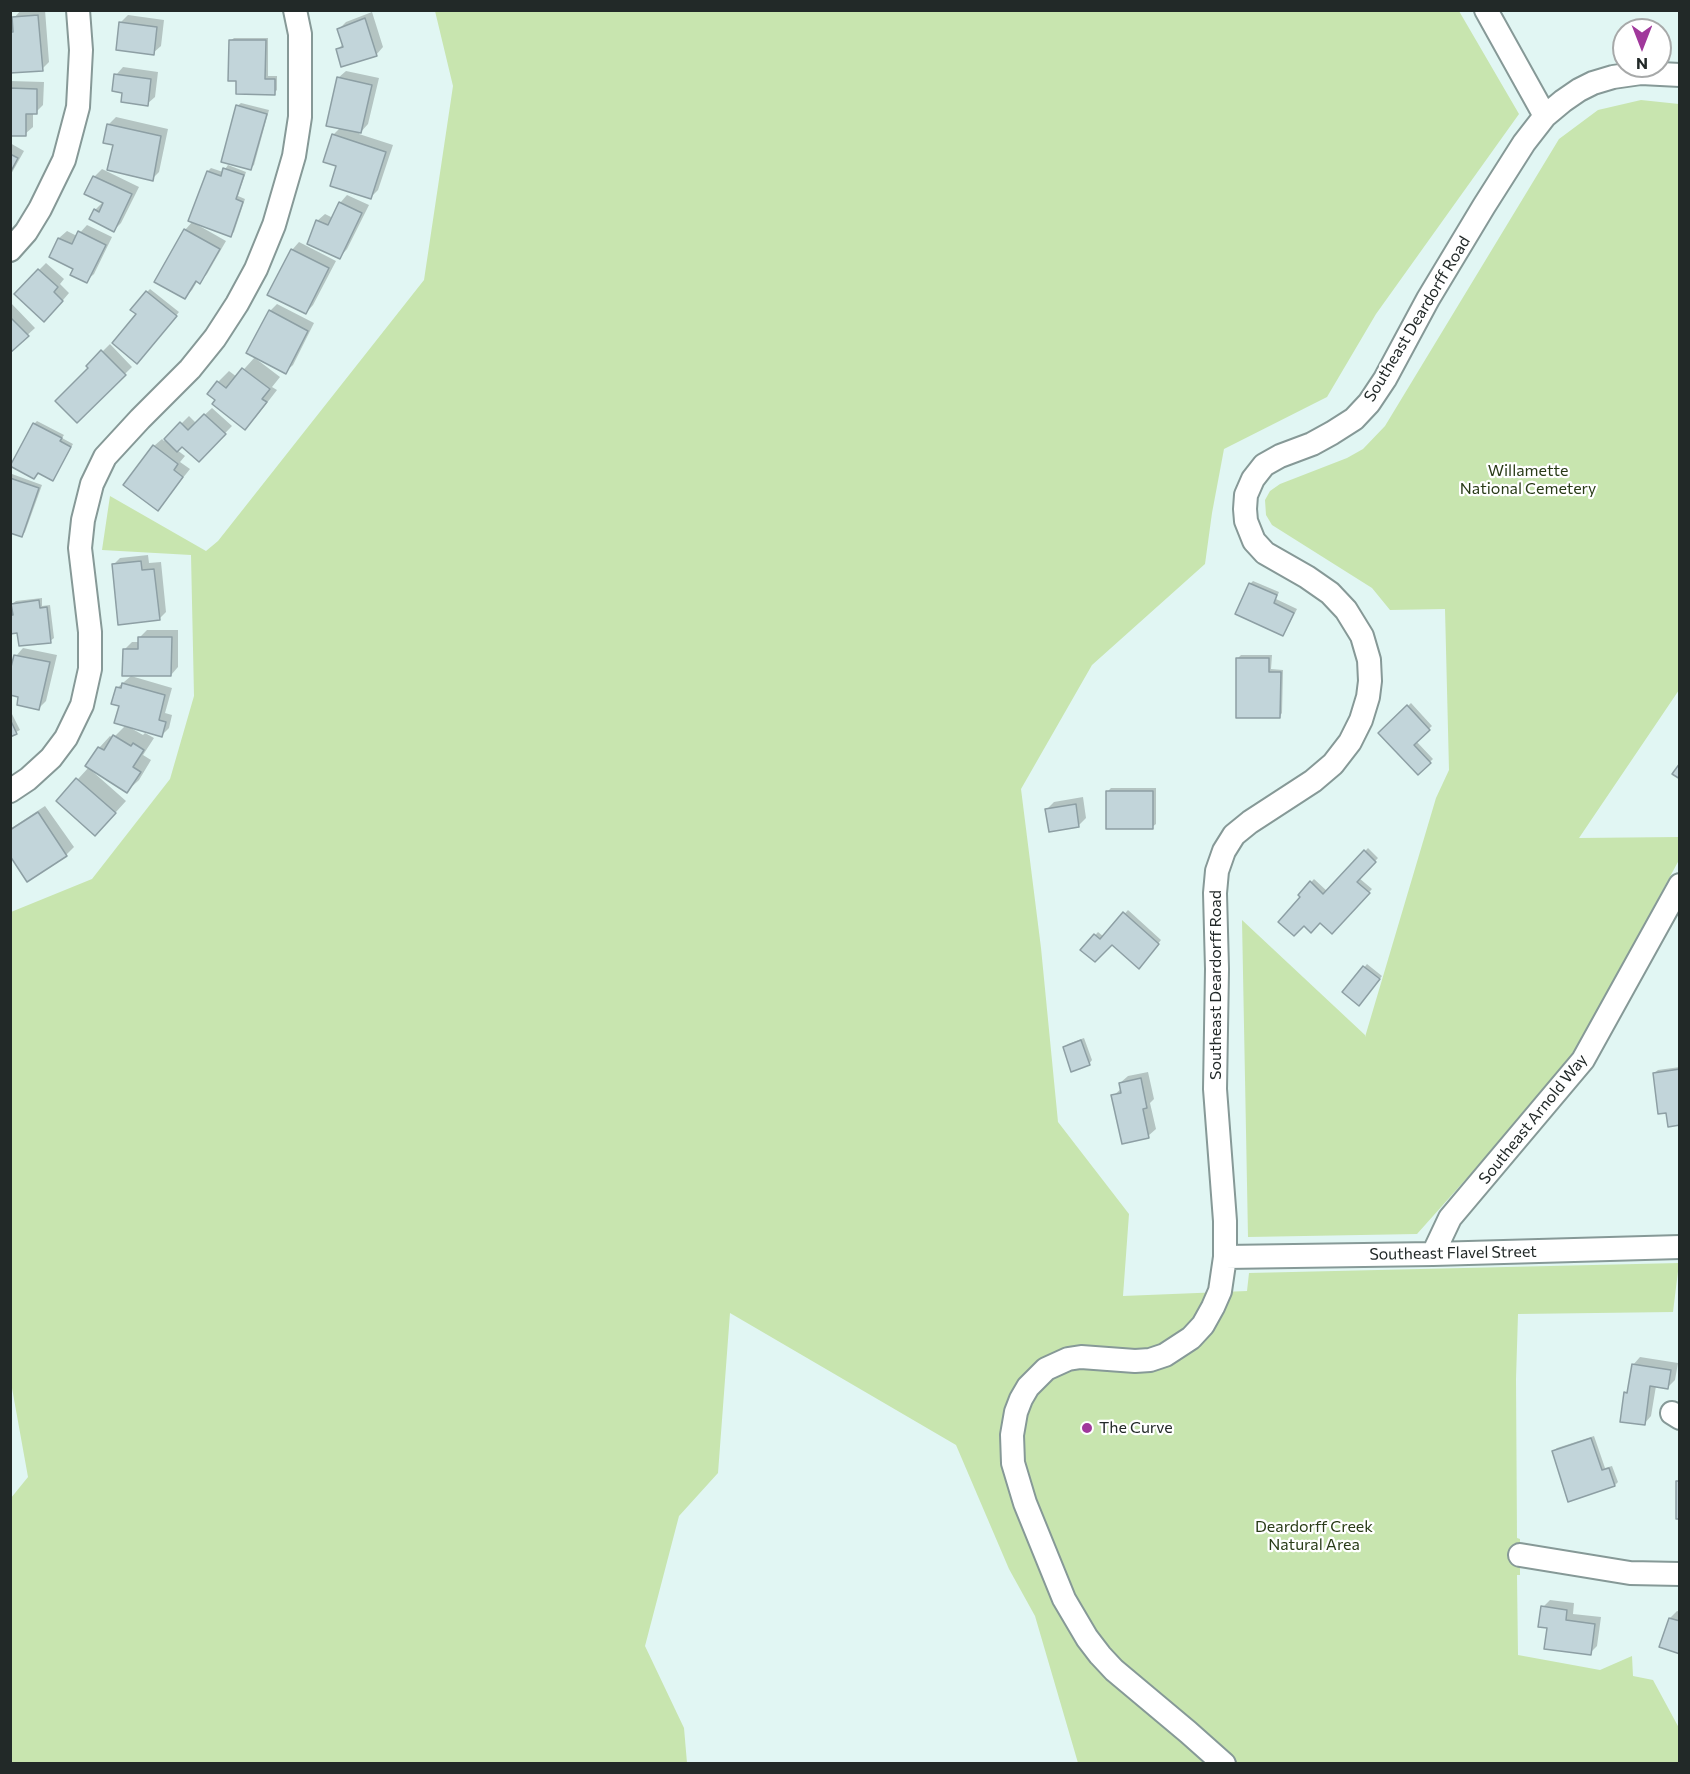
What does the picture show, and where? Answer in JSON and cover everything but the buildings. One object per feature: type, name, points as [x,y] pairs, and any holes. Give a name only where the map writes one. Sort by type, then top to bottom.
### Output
[{"type":"street","points":[[10,250],[26,232],[40,209],[64,160],[78,107],[81,50],[78,10]]},
{"type":"street","points":[[10,791],[28,779],[51,758],[66,738],[82,705],[90,669],[90,641],[80,548],[82,520],[92,484],[105,457],[190,369],[215,338],[256,269],[274,225],[294,156],[300,117],[300,34],[295,10]]},
{"type":"street","points":[[1486,10],[1545,116]]},
{"type":"street","name":"Southeast Deardorff Road","points":[[1224,1764],[1114,1670],[1087,1638],[1065,1599],[1025,1503],[1013,1463],[1011,1436],[1016,1412],[1028,1387],[1046,1369],[1057,1363],[1081,1357],[1135,1361],[1150,1360],[1165,1355],[1191,1338],[1203,1325],[1220,1291],[1226,1257],[1215,1089],[1217,969],[1215,893],[1218,871],[1224,851],[1234,835],[1250,822],[1313,782],[1334,764],[1350,742],[1361,720],[1370,681],[1369,660],[1362,636],[1346,610],[1330,593],[1265,553],[1254,541],[1246,522],[1246,495],[1253,479],[1264,465],[1332,433],[1354,419],[1369,403],[1484,206],[1524,143],[1545,116],[1579,90],[1613,76],[1641,73],[1680,75]]},
{"type":"street","name":"Southeast Arnold Way","points":[[1433,1254],[1450,1218],[1583,1060],[1680,885]]},
{"type":"street","name":"Southeast Flavel Street","points":[[1226,1257],[1680,1247]]},
{"type":"street","points":[[1520,1555],[1630,1573],[1680,1574]]},
{"type":"green space","name":"Deardorff Creek Natural Area","points":[[435,11],[1459,11],[1519,114],[1376,314],[1327,397],[1224,449],[1205,564],[1092,665],[1021,789],[1041,948],[1058,1122],[1129,1214],[1123,1296],[1247,1291],[1249,1273],[1679,1263],[1673,1312],[1518,1314],[1516,1379],[1517,1538],[1520,1539],[1520,1575],[1517,1575],[1518,1655],[1600,1670],[1632,1656],[1633,1676],[1653,1680],[1679,1728],[1679,1763],[1078,1763],[1035,1616],[1009,1569],[956,1445],[730,1313],[718,1473],[679,1516],[645,1646],[684,1728],[687,1763],[11,1764],[11,1498],[28,1477],[10,1377],[11,912],[92,879],[170,779],[194,696],[191,555],[102,550],[110,496],[206,551],[218,541],[424,280],[453,86]]},
{"type":"green space","name":"Willamette National Cemetery","points":[[1641,100],[1679,104],[1679,690],[1579,838],[1679,837],[1679,860],[1567,1066],[1417,1234],[1248,1237],[1242,920],[1365,1037],[1436,798],[1449,770],[1445,609],[1390,610],[1372,588],[1272,525],[1266,515],[1265,500],[1270,491],[1280,484],[1347,458],[1363,449],[1385,426],[1559,139],[1598,110]]},
{"type":"place","name":"The Curve","points":[[1087,1428]]}]
